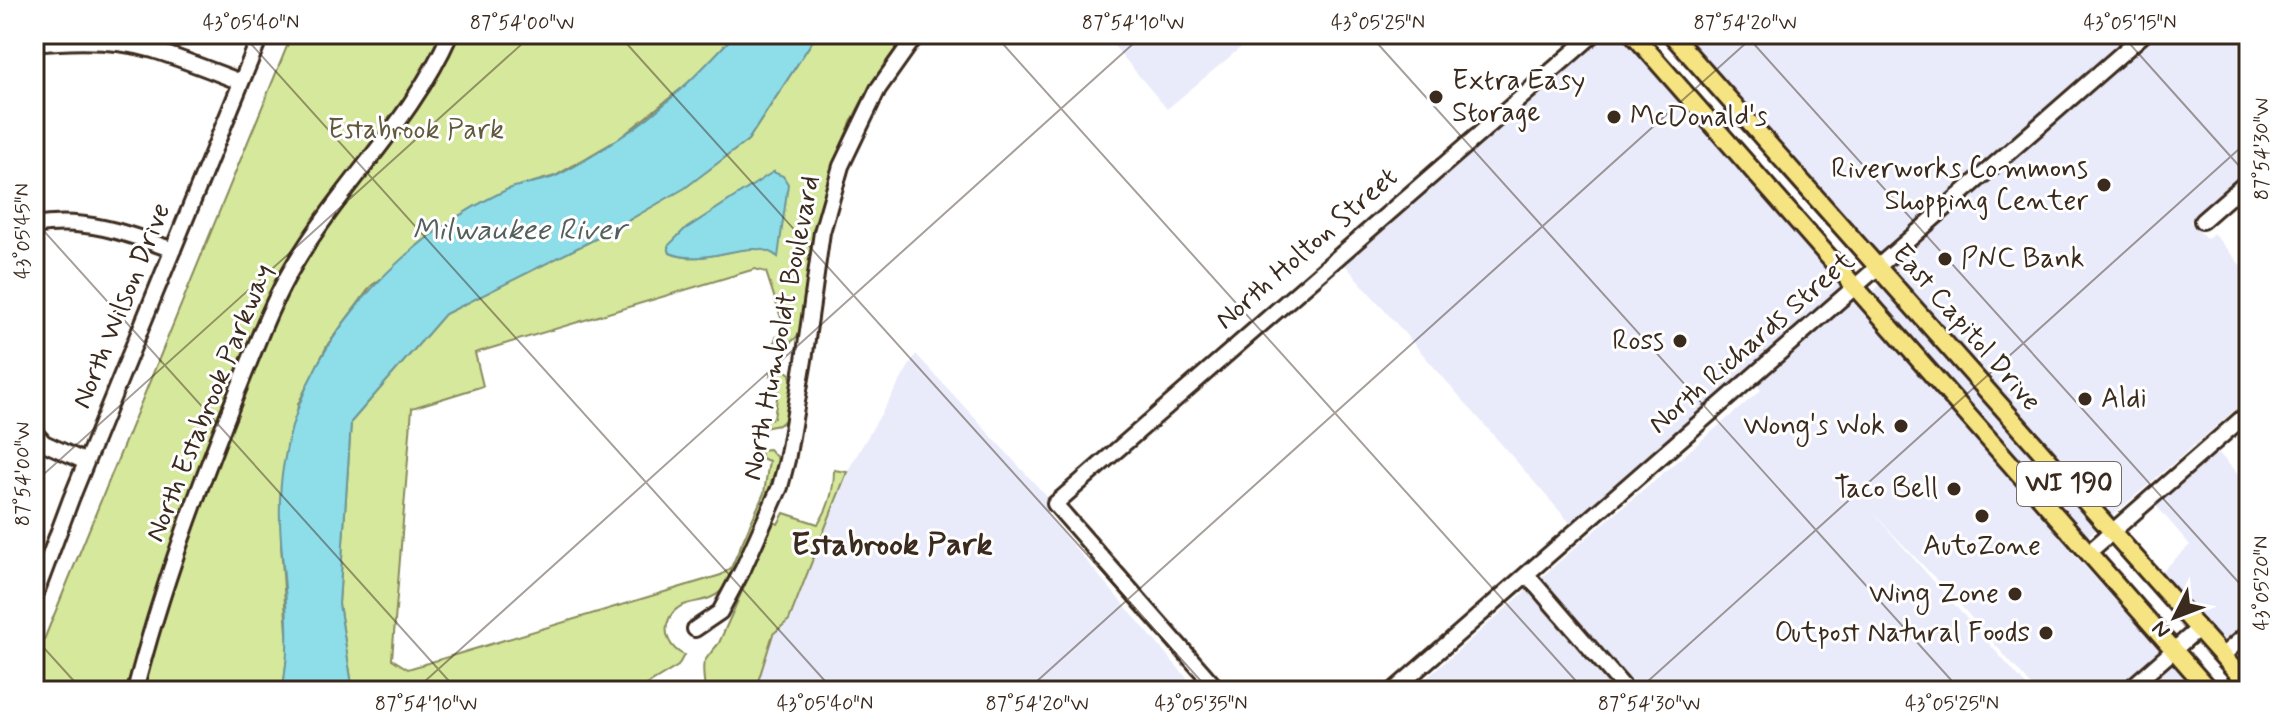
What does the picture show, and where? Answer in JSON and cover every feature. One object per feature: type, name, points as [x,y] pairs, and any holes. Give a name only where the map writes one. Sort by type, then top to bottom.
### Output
[{"type":"main road","name":"East Capitol Drive","points":[[1633,34],[2174,650]]},
{"type":"main road","name":"East Capitol Drive","points":[[1671,34],[2222,656]]},
{"type":"main road","name":"WI 190","points":[[2174,650],[2210,691]]},
{"type":"main road","name":"WI 190","points":[[2222,656],[2249,686]]},
{"type":"street","name":"North Wilson Drive","points":[[34,598],[86,462],[261,34]]},
{"type":"street","name":"North Estabrook Parkway","points":[[135,691],[191,511],[274,302],[318,229],[430,76],[450,34]]},
{"type":"street","name":"North Humboldt Boulevard","points":[[695,629],[720,612],[780,487],[804,360],[822,232],[841,166],[878,89],[917,34]]},
{"type":"street","name":"North Holton Street","points":[[1219,691],[1055,504],[1594,34]]},
{"type":"street","name":"North Richards Street","points":[[1393,691],[2144,34]]},
{"type":"street","points":[[34,44],[83,40],[151,49],[241,82]]},
{"type":"street","points":[[2202,221],[2249,180]]},
{"type":"street","points":[[34,226],[79,224],[119,230],[173,250]]},
{"type":"street","points":[[2088,553],[2249,412]]},
{"type":"street","points":[[34,432],[44,443],[86,462]]},
{"type":"street","points":[[1527,575],[1627,691]]},
{"type":"street","points":[[2127,691],[2198,629]]},
{"type":"street","points":[[2222,656],[2249,632]]},
{"type":"shaded area","points":[[1104,34],[1257,34],[1167,109]]},
{"type":"shaded area","points":[[1594,34],[1633,34],[1866,298],[1892,274],[1683,34],[2249,34],[2249,170],[2190,222],[2207,239],[2213,233],[2249,275],[2249,398],[2071,551],[2163,654],[2121,691],[2036,691],[1873,513],[2031,691],[1412,691],[1761,390],[1751,379],[1577,531],[1338,257]]},
{"type":"shaded area","points":[[916,354],[1049,499],[1047,515],[1198,691],[755,691],[773,634],[789,620],[847,472]]},
{"type":"shaded area","points":[[2217,451],[2249,487],[2249,677],[2157,576],[2190,545],[2154,503]]},
{"type":"shaded area","points":[[2172,664],[2194,691],[2144,691]]},
{"type":"green space","name":"Estabrook Park","points":[[292,34],[735,34],[698,75],[620,138],[555,176],[506,190],[371,286],[328,344],[298,404],[281,545],[288,647],[283,691],[34,691],[34,664]]},
{"type":"green space","points":[[817,34],[908,34],[872,83],[834,165],[811,252],[802,326],[793,341],[779,348],[773,347],[776,337],[786,333],[766,272],[755,269],[475,353],[483,386],[412,408],[392,659],[408,669],[721,575],[731,568],[764,493],[769,461],[761,458],[760,450],[769,449],[779,460],[726,584],[715,596],[679,607],[669,619],[669,640],[684,655],[678,666],[637,691],[353,691],[339,604],[351,422],[445,314],[601,236],[684,188],[748,140]],"holes":[[[774,172],[777,256],[754,248],[684,257],[670,253],[668,247],[684,230]]]},
{"type":"green space","points":[[781,367],[790,374],[793,386],[788,418],[779,425],[763,428],[764,420],[774,418],[780,379],[770,377],[771,371]]},
{"type":"green space","points":[[834,470],[847,472],[789,620],[773,634],[755,691],[705,691],[704,664],[719,643],[773,522],[778,524],[784,513],[818,524],[830,498]]},
{"type":"water","name":"Milwaukee River","points":[[735,34],[817,34],[748,140],[685,188],[601,236],[445,314],[351,422],[339,604],[353,691],[283,691],[287,626],[280,513],[283,468],[293,423],[310,380],[332,340],[359,303],[390,270],[426,239],[504,191],[556,176],[611,144],[665,103]]},
{"type":"water","points":[[773,172],[783,176],[788,184],[778,257],[755,249],[699,257],[670,253],[668,246],[684,230]]},
{"type":"place","name":"Extra Easy Storage","points":[[1436,97]]},
{"type":"place","name":"McDonald's","points":[[1614,117]]},
{"type":"place","name":"Riverworks Commons Shopping Center","points":[[2104,185]]},
{"type":"place","name":"PNC Bank","points":[[1945,259]]},
{"type":"place","name":"Ross","points":[[1680,341]]},
{"type":"place","name":"Aldi","points":[[2085,399]]},
{"type":"place","name":"Wong's Wok","points":[[1901,426]]},
{"type":"place","name":"Taco Bell","points":[[1954,489]]},
{"type":"place","name":"AutoZone","points":[[1982,516]]},
{"type":"place","name":"Wing Zone","points":[[2015,594]]},
{"type":"place","name":"Outpost Natural Foods","points":[[2046,633]]},
{"type":"district","name":"Estabrook Park","points":[[892,545]]}]
